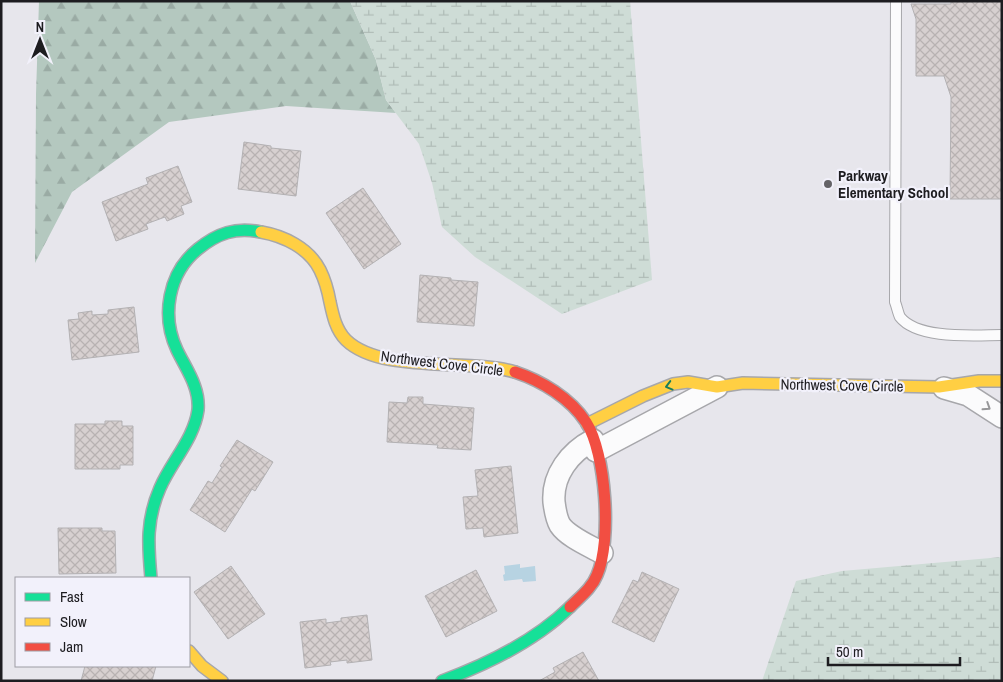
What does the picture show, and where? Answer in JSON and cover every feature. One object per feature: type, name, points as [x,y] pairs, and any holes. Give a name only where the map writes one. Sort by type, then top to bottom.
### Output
[{"type":"street","name":"Northwest Cove Circle","points":[[151,577],[148,538],[156,497],[194,426],[198,410],[196,384],[176,347],[170,328],[168,318],[171,292],[176,278],[188,258],[216,236],[229,231],[253,230],[270,234],[302,249],[317,264],[325,280],[339,332],[357,350],[388,359],[497,368],[518,372],[555,392],[575,409],[592,438],[601,467],[606,527],[600,568],[594,580],[564,614],[520,646],[466,673],[442,681]]},
{"type":"street","name":"Northwest Cove Circle","points":[[592,438],[681,407],[717,387],[743,383],[938,387],[979,381],[1002,381]]},
{"type":"street","name":"Northwest Cove Circle","points":[[938,387],[968,395],[1002,417]]},
{"type":"street","points":[[592,438],[570,457],[558,474],[554,496],[555,513],[561,526],[572,536],[602,553]]},
{"type":"street","points":[[190,652],[202,666],[222,681]]},
{"type":"lane","points":[[896,1],[895,302],[900,316],[909,324],[926,332],[1002,335]]},
{"type":"green space","points":[[39,1],[350,1],[376,60],[386,100],[396,113],[286,106],[169,122],[72,192],[35,263],[36,94]]},
{"type":"green space","points":[[350,1],[630,1],[652,280],[562,314],[475,257],[442,227],[432,183],[419,144],[386,100],[376,60]]},
{"type":"green space","points":[[1002,557],[1002,681],[762,681],[796,581],[842,571]]},
{"type":"water","points":[[520,564],[520,568],[535,566],[536,581],[523,582],[522,579],[504,581],[504,566]]},
{"type":"building","points":[[951,1],[1002,1],[1002,199],[950,199],[951,97],[944,76],[916,76],[916,19],[911,4],[951,4]]},
{"type":"building","points":[[244,142],[271,146],[271,148],[301,151],[296,196],[238,189]]},
{"type":"building","points":[[178,166],[192,202],[181,206],[184,214],[167,221],[165,217],[146,224],[148,229],[116,241],[102,202],[148,184],[146,178]]},
{"type":"building","points":[[363,188],[401,244],[364,269],[326,213]]},
{"type":"building","points":[[420,275],[478,282],[474,326],[417,322]]},
{"type":"building","points":[[134,307],[139,352],[72,360],[68,320],[79,319],[78,313],[92,311],[92,315],[108,314],[108,310]]},
{"type":"building","points":[[408,397],[423,397],[423,404],[474,408],[471,450],[437,448],[438,445],[387,442],[389,402],[407,403]]},
{"type":"building","points":[[105,421],[122,421],[122,426],[133,426],[133,465],[120,465],[120,469],[75,469],[75,424],[105,424]]},
{"type":"building","points":[[237,440],[273,462],[255,491],[252,489],[225,532],[190,510],[208,481],[212,483],[222,467],[220,466]]},
{"type":"building","points":[[511,466],[518,533],[484,537],[483,528],[466,529],[463,497],[478,496],[475,470]]},
{"type":"building","points":[[58,528],[102,528],[102,531],[115,531],[116,573],[59,574]]},
{"type":"building","points":[[231,566],[265,614],[228,639],[194,592]]},
{"type":"building","points":[[476,570],[497,611],[446,637],[425,596]]},
{"type":"building","points":[[642,572],[679,589],[654,642],[612,622],[633,580],[638,582]]},
{"type":"building","points":[[367,615],[372,660],[347,663],[347,660],[330,662],[331,665],[305,668],[300,622],[326,619],[326,623],[341,621],[341,618]]},
{"type":"building","points":[[583,652],[599,681],[539,681],[555,672],[553,668]]},
{"type":"building","points":[[85,667],[156,667],[152,681],[81,681]]},
{"type":"traffic: fast","points":[[151,577],[149,533],[155,500],[165,478],[192,431],[198,410],[195,386],[177,350],[169,323],[170,296],[174,283],[188,259],[198,249],[213,239],[235,231],[261,232]]},
{"type":"traffic: fast","points":[[442,681],[493,659],[526,641],[542,631],[570,607]]},
{"type":"traffic: slow","points":[[261,232],[295,244],[303,249],[315,262],[325,282],[337,327],[346,340],[361,351],[402,361],[496,368],[515,372]]},
{"type":"traffic: slow","points":[[587,424],[643,396],[673,384],[688,382],[717,387],[743,383],[939,387],[979,381],[1002,381]]},
{"type":"traffic: slow","points":[[190,652],[202,666],[222,681]]},
{"type":"traffic: jam","points":[[515,372],[545,385],[572,405],[586,422],[593,436],[598,454],[605,497],[602,560],[592,584],[570,607]]},
{"type":"place","name":"Parkway Elementary School","points":[[828,184]]}]
